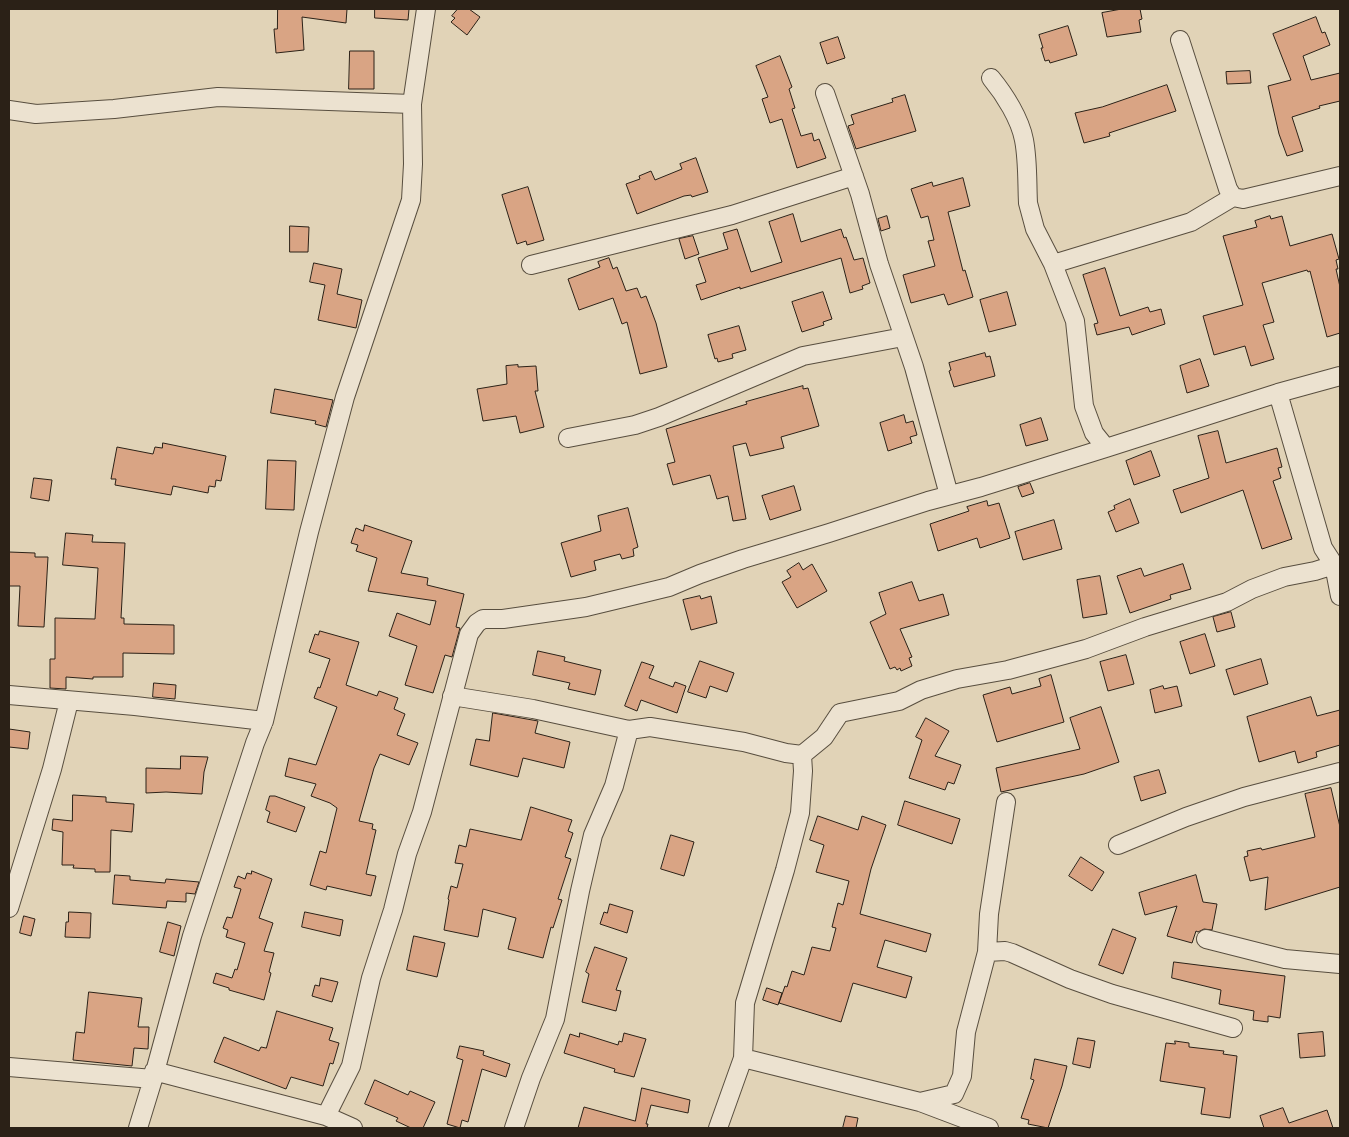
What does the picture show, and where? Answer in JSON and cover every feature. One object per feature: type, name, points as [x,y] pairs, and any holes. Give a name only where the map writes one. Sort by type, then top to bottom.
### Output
[{"type":"street","points":[[138,1128],[192,936],[255,743],[264,721],[309,532],[345,397],[410,200],[413,164],[412,104],[426,9]]},
{"type":"street","points":[[1180,40],[1228,189],[1233,197]]},
{"type":"street","points":[[992,78],[1004,94],[1024,138],[1028,203],[1035,229],[1053,264],[1077,328],[1084,406],[1094,433],[1106,448]]},
{"type":"street","points":[[825,93],[854,176],[879,264],[914,367],[949,495]]},
{"type":"street","points":[[9,110],[36,114],[114,109],[218,98],[412,104]]},
{"type":"street","points":[[531,265],[732,215],[854,176]]},
{"type":"street","points":[[1053,264],[1191,222],[1233,197],[1243,199],[1340,176]]},
{"type":"street","points":[[568,438],[636,426],[659,418],[803,356],[903,337]]},
{"type":"street","points":[[326,1116],[352,1066],[371,978],[393,910],[407,854],[422,812],[469,634],[477,623],[483,619],[503,619],[586,607],[669,587],[743,559],[1106,448],[1278,393],[1340,376]]},
{"type":"street","points":[[1278,393],[1323,548],[1334,564],[1340,596]]},
{"type":"street","points":[[452,696],[533,709],[629,730],[650,727],[744,742],[786,753],[802,755],[824,737],[840,713],[898,701],[921,690],[957,679],[1008,670],[1086,649],[1145,627],[1227,602],[1284,577],[1315,571],[1334,564]]},
{"type":"street","points":[[9,695],[135,706],[264,721]]},
{"type":"street","points":[[9,908],[52,769],[69,701]]},
{"type":"street","points":[[514,1128],[531,1078],[555,1019],[593,835],[614,786],[629,730]]},
{"type":"street","points":[[718,1128],[743,1058],[745,1002],[786,870],[800,813],[804,771],[802,755]]},
{"type":"street","points":[[1118,845],[1186,817],[1244,797],[1340,772]]},
{"type":"street","points":[[920,1102],[954,1094],[962,1076],[966,1032],[987,952],[989,914],[1006,802]]},
{"type":"street","points":[[1206,939],[1285,959],[1340,964]]},
{"type":"street","points":[[987,952],[1005,951],[1012,953],[1070,979],[1112,994],[1233,1028]]},
{"type":"street","points":[[743,1058],[920,1102],[989,1128]]},
{"type":"street","points":[[9,1067],[154,1075],[326,1116],[352,1128]]},
{"type":"building","points":[[278,9],[347,9],[346,23],[302,17],[304,50],[276,53],[274,29],[277,29]]},
{"type":"building","points":[[375,9],[409,9],[408,20],[375,18]]},
{"type":"building","points":[[458,9],[469,9],[480,17],[467,35],[451,22],[455,18],[452,16]]},
{"type":"building","points":[[1122,9],[1140,9],[1142,19],[1139,20],[1141,32],[1107,37],[1102,13]]},
{"type":"building","points":[[1316,17],[1322,33],[1325,32],[1330,45],[1303,56],[1311,80],[1340,73],[1340,101],[1319,106],[1320,108],[1292,117],[1303,151],[1287,156],[1279,134],[1268,86],[1291,80],[1273,34]]},
{"type":"building","points":[[1068,26],[1077,55],[1050,63],[1049,60],[1045,61],[1039,35]]},
{"type":"building","points":[[838,37],[845,58],[827,64],[820,43]]},
{"type":"building","points":[[350,51],[374,51],[374,89],[349,89]]},
{"type":"building","points":[[780,56],[792,87],[789,89],[795,108],[792,109],[801,136],[812,133],[814,141],[819,139],[826,158],[797,168],[782,119],[770,123],[762,99],[768,97],[756,66]]},
{"type":"building","points":[[1250,71],[1251,83],[1227,84],[1226,72]]},
{"type":"building","points":[[1167,85],[1176,111],[1109,133],[1110,136],[1084,143],[1075,113],[1102,107]]},
{"type":"building","points":[[905,95],[916,131],[856,149],[848,126],[854,124],[851,115],[893,102],[892,99]]},
{"type":"building","points":[[696,158],[708,192],[692,197],[691,195],[684,196],[637,214],[626,184],[640,179],[639,176],[651,171],[655,180],[682,169],[680,164]]},
{"type":"building","points":[[963,178],[970,206],[948,212],[963,271],[965,270],[973,297],[948,305],[944,294],[911,303],[903,275],[935,266],[928,241],[934,240],[928,216],[921,218],[911,189],[932,182],[933,186]]},
{"type":"building","points":[[528,187],[544,240],[527,245],[526,241],[517,244],[502,195]]},
{"type":"building","points":[[793,214],[801,242],[841,229],[844,238],[846,237],[854,260],[863,258],[870,283],[862,286],[863,289],[850,293],[841,258],[701,300],[696,285],[706,282],[698,258],[728,249],[723,233],[737,229],[751,272],[782,262],[769,222]]},
{"type":"building","points":[[887,216],[890,228],[881,231],[878,219]]},
{"type":"building","points":[[1270,216],[1271,219],[1282,216],[1290,246],[1332,234],[1339,259],[1336,260],[1338,269],[1336,269],[1340,287],[1340,333],[1327,337],[1310,271],[1308,272],[1307,270],[1262,283],[1274,322],[1263,325],[1274,359],[1251,366],[1245,346],[1214,355],[1203,316],[1243,305],[1223,236],[1257,227],[1255,221]]},
{"type":"building","points":[[290,226],[309,227],[308,252],[290,252]]},
{"type":"building","points":[[693,236],[699,254],[685,259],[679,239]]},
{"type":"building","points":[[609,258],[613,269],[617,267],[626,291],[637,288],[641,298],[646,296],[656,323],[667,367],[640,374],[627,322],[622,324],[613,298],[579,310],[568,279],[600,267],[598,262]]},
{"type":"building","points":[[314,263],[342,269],[337,294],[362,300],[356,328],[318,320],[325,285],[310,282]]},
{"type":"building","points":[[1105,268],[1120,316],[1148,307],[1150,312],[1161,309],[1165,324],[1132,335],[1129,327],[1097,335],[1094,324],[1098,323],[1083,275]]},
{"type":"building","points":[[823,292],[832,319],[823,322],[824,325],[802,332],[792,302]]},
{"type":"building","points":[[1007,292],[1016,325],[989,332],[980,300]]},
{"type":"building","points":[[739,326],[746,350],[732,354],[733,358],[718,362],[717,358],[715,359],[708,335]]},
{"type":"building","points":[[985,353],[986,357],[990,356],[995,376],[954,387],[949,371],[951,370],[949,363]]},
{"type":"building","points":[[1200,359],[1209,386],[1187,393],[1180,366]]},
{"type":"building","points":[[518,365],[518,367],[536,366],[538,391],[535,391],[544,427],[520,433],[516,416],[483,421],[477,389],[507,384],[506,366]]},
{"type":"building","points":[[803,386],[803,389],[808,388],[819,426],[781,437],[784,448],[750,456],[746,443],[733,446],[746,519],[733,521],[728,496],[717,499],[710,475],[673,485],[667,464],[675,462],[666,429],[747,404],[746,402]]},
{"type":"building","points":[[275,389],[333,400],[326,427],[315,424],[316,421],[271,413]]},
{"type":"building","points":[[904,415],[906,423],[913,421],[917,435],[910,437],[912,443],[888,451],[880,423]]},
{"type":"building","points":[[1041,418],[1048,440],[1026,446],[1020,425]]},
{"type":"building","points":[[1218,431],[1226,463],[1277,448],[1282,467],[1278,468],[1281,478],[1273,481],[1292,539],[1262,549],[1243,490],[1181,513],[1173,490],[1209,478],[1198,436]]},
{"type":"building","points":[[163,443],[226,456],[221,481],[216,480],[215,487],[209,486],[208,493],[173,486],[171,495],[115,485],[116,479],[111,479],[117,447],[153,454],[155,447],[162,448]]},
{"type":"building","points":[[1151,451],[1160,476],[1134,485],[1126,461]]},
{"type":"building","points":[[268,460],[296,461],[294,510],[266,509]]},
{"type":"building","points":[[34,478],[52,480],[49,501],[31,498]]},
{"type":"building","points":[[1030,483],[1034,493],[1022,497],[1018,487]]},
{"type":"building","points":[[794,486],[801,510],[770,520],[762,496]]},
{"type":"building","points":[[1130,499],[1139,523],[1116,532],[1108,512],[1115,509],[1114,506]]},
{"type":"building","points":[[987,501],[988,506],[999,503],[1010,538],[980,548],[977,538],[938,551],[930,524],[969,511],[967,507]]},
{"type":"building","points":[[628,508],[638,547],[633,549],[634,556],[622,559],[620,554],[594,561],[596,570],[571,577],[561,543],[601,531],[598,516]]},
{"type":"building","points":[[1054,520],[1062,549],[1023,560],[1015,532]]},
{"type":"building","points":[[365,525],[412,541],[401,573],[428,578],[427,585],[464,594],[456,627],[460,628],[452,657],[445,655],[433,693],[405,685],[417,646],[389,636],[397,613],[430,625],[436,601],[368,591],[377,558],[356,551],[358,545],[351,543],[356,528],[363,531]]},
{"type":"building","points":[[66,533],[93,535],[92,542],[125,543],[121,618],[124,618],[124,624],[174,625],[174,654],[123,653],[123,677],[93,677],[93,679],[66,677],[66,689],[50,688],[50,659],[55,659],[55,618],[95,619],[98,568],[63,565]]},
{"type":"building","points":[[9,552],[35,553],[35,557],[48,557],[44,627],[18,626],[20,586],[9,586]]},
{"type":"building","points":[[799,563],[803,570],[812,564],[827,591],[797,608],[782,582],[791,577],[787,571]]},
{"type":"building","points":[[1183,564],[1191,589],[1170,595],[1171,599],[1130,613],[1117,576],[1141,568],[1144,576]]},
{"type":"building","points":[[1100,576],[1107,614],[1083,618],[1077,580]]},
{"type":"building","points":[[912,582],[919,601],[943,594],[949,615],[900,629],[912,657],[909,658],[912,666],[901,671],[900,668],[897,670],[895,667],[890,669],[870,622],[886,614],[879,593]]},
{"type":"building","points":[[700,596],[701,599],[711,596],[717,623],[691,630],[683,600]]},
{"type":"building","points":[[1231,612],[1235,627],[1217,632],[1213,617]]},
{"type":"building","points":[[320,631],[359,642],[346,685],[377,696],[379,691],[398,698],[394,709],[405,714],[397,735],[418,743],[409,765],[380,754],[374,768],[359,821],[373,824],[372,829],[376,830],[366,874],[376,876],[371,896],[327,886],[326,890],[310,885],[320,851],[326,853],[337,808],[330,803],[311,796],[316,784],[285,776],[289,758],[316,765],[337,707],[314,698],[318,687],[320,688],[330,659],[309,652],[315,634],[318,635]]},
{"type":"building","points":[[1205,634],[1215,666],[1190,674],[1180,642]]},
{"type":"building","points":[[538,651],[565,657],[564,661],[601,670],[595,695],[568,689],[570,683],[533,675]]},
{"type":"building","points":[[1126,655],[1134,684],[1108,691],[1100,662]]},
{"type":"building","points":[[1261,659],[1268,684],[1234,695],[1226,670]]},
{"type":"building","points":[[700,661],[734,673],[727,692],[710,686],[706,698],[688,692]]},
{"type":"building","points":[[642,662],[654,666],[649,678],[673,687],[675,682],[686,686],[677,713],[641,700],[637,711],[625,706]]},
{"type":"building","points":[[1051,675],[1064,722],[997,742],[983,695],[1010,687],[1012,694],[1041,686],[1039,679]]},
{"type":"building","points":[[154,683],[176,685],[175,699],[153,697]]},
{"type":"building","points":[[1163,686],[1164,689],[1177,686],[1182,706],[1155,713],[1150,690]]},
{"type":"building","points":[[1311,697],[1317,716],[1340,710],[1340,745],[1316,752],[1317,757],[1298,763],[1295,751],[1259,762],[1247,717]]},
{"type":"building","points":[[1101,707],[1119,762],[1084,774],[1001,792],[996,768],[1080,749],[1070,718]]},
{"type":"building","points":[[493,713],[538,721],[535,733],[570,742],[564,768],[523,758],[518,777],[470,765],[476,739],[489,741]]},
{"type":"building","points":[[926,718],[949,731],[935,756],[961,765],[954,784],[948,782],[945,790],[909,778],[922,740],[916,737]]},
{"type":"building","points":[[9,729],[30,732],[28,749],[9,747]]},
{"type":"building","points":[[181,756],[208,757],[204,772],[202,794],[146,793],[146,768],[180,769]]},
{"type":"building","points":[[1159,770],[1166,793],[1141,801],[1134,777]]},
{"type":"building","points":[[1331,788],[1340,827],[1340,887],[1265,910],[1268,877],[1250,881],[1244,857],[1248,856],[1247,851],[1261,848],[1262,850],[1315,837],[1305,794]]},
{"type":"building","points":[[73,795],[106,797],[106,802],[134,804],[132,832],[111,830],[110,872],[95,872],[95,869],[73,868],[74,865],[62,865],[63,832],[52,830],[53,819],[72,821]]},
{"type":"building","points":[[270,796],[305,807],[296,832],[267,822],[270,812],[266,810]]},
{"type":"building","points":[[905,801],[960,819],[952,844],[898,825]]},
{"type":"building","points":[[531,807],[572,820],[568,831],[573,833],[565,857],[571,859],[558,899],[562,900],[553,928],[551,927],[543,958],[508,949],[516,918],[483,909],[478,937],[444,930],[451,886],[457,888],[463,864],[455,863],[459,845],[466,847],[470,829],[521,840]]},
{"type":"building","points":[[818,816],[858,830],[862,816],[886,825],[871,869],[860,914],[931,934],[926,952],[885,940],[877,967],[912,977],[906,998],[853,983],[841,1022],[779,1003],[792,971],[804,975],[812,947],[830,951],[836,928],[832,927],[838,903],[843,905],[849,881],[816,872],[824,845],[810,840]]},
{"type":"building","points":[[671,835],[694,842],[684,876],[661,869]]},
{"type":"building","points":[[1081,857],[1104,872],[1092,891],[1069,876]]},
{"type":"building","points":[[252,871],[272,879],[259,918],[273,923],[264,951],[274,953],[264,1000],[229,990],[229,988],[213,983],[216,973],[232,978],[235,969],[237,970],[245,943],[226,937],[228,930],[223,928],[227,917],[232,918],[241,889],[234,887],[238,876],[245,879],[247,873],[251,874]]},
{"type":"building","points":[[115,875],[130,876],[130,880],[165,883],[166,879],[199,882],[195,894],[186,893],[186,902],[167,901],[166,908],[113,904]]},
{"type":"building","points":[[1196,875],[1203,902],[1217,904],[1212,930],[1196,931],[1192,943],[1167,936],[1177,906],[1145,915],[1139,893]]},
{"type":"building","points":[[610,904],[633,911],[627,933],[600,924],[604,912],[607,913]]},
{"type":"building","points":[[69,912],[91,913],[90,938],[65,937]]},
{"type":"building","points":[[305,912],[343,920],[340,936],[302,927]]},
{"type":"building","points":[[24,916],[35,919],[31,936],[20,933]]},
{"type":"building","points":[[168,922],[181,926],[174,956],[160,952]]},
{"type":"building","points":[[1113,929],[1136,938],[1123,974],[1099,965]]},
{"type":"building","points":[[414,936],[445,943],[437,977],[407,970]]},
{"type":"building","points":[[595,947],[627,958],[616,990],[621,991],[616,1011],[582,1002],[589,974],[586,972]]},
{"type":"building","points":[[1174,962],[1285,976],[1280,1018],[1268,1016],[1268,1022],[1253,1020],[1254,1011],[1219,1004],[1221,990],[1172,978]]},
{"type":"building","points":[[321,978],[338,982],[332,1002],[312,996],[315,985],[319,986]]},
{"type":"building","points":[[767,988],[782,993],[778,1005],[763,1000]]},
{"type":"building","points":[[89,992],[142,998],[138,1027],[149,1027],[148,1049],[134,1048],[132,1066],[73,1060],[76,1032],[84,1033]]},
{"type":"building","points":[[277,1011],[333,1028],[329,1040],[339,1043],[333,1064],[330,1063],[323,1086],[291,1077],[286,1089],[214,1062],[224,1037],[259,1051],[261,1047],[266,1048]]},
{"type":"building","points":[[1323,1032],[1325,1056],[1300,1058],[1298,1034]]},
{"type":"building","points":[[580,1033],[618,1045],[619,1041],[622,1042],[624,1033],[646,1039],[634,1077],[614,1072],[615,1069],[564,1053],[570,1034],[579,1037]]},
{"type":"building","points":[[1078,1038],[1095,1041],[1090,1068],[1073,1064]]},
{"type":"building","points":[[1175,1041],[1189,1043],[1189,1047],[1224,1051],[1223,1054],[1237,1056],[1230,1118],[1201,1114],[1205,1088],[1160,1081],[1166,1043],[1175,1044]]},
{"type":"building","points":[[460,1046],[484,1051],[483,1055],[510,1064],[506,1077],[482,1069],[468,1122],[462,1120],[460,1128],[447,1124],[463,1060],[457,1058]]},
{"type":"building","points":[[1035,1059],[1067,1066],[1048,1128],[1028,1124],[1029,1120],[1021,1118],[1034,1080],[1031,1079]]},
{"type":"building","points":[[375,1080],[408,1095],[410,1091],[435,1102],[423,1128],[411,1128],[396,1121],[398,1118],[365,1104]]},
{"type":"building","points":[[642,1088],[690,1100],[688,1113],[651,1105],[646,1124],[648,1124],[647,1128],[578,1128],[584,1107],[635,1121]]},
{"type":"building","points":[[1283,1108],[1289,1123],[1327,1110],[1333,1128],[1264,1128],[1260,1116]]},
{"type":"building","points":[[846,1116],[858,1118],[856,1128],[843,1128]]}]
